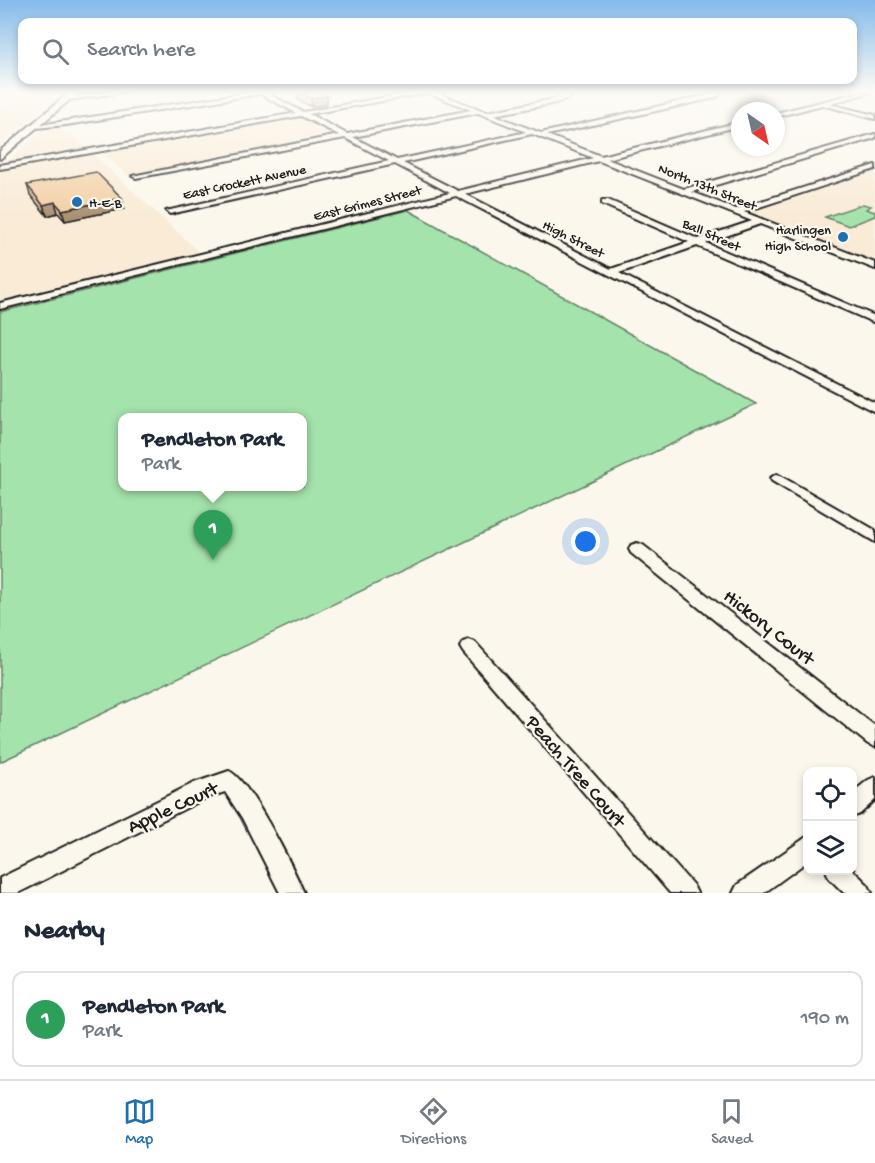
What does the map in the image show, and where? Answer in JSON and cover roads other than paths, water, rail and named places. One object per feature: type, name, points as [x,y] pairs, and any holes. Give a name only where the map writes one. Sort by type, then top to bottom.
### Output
[{"type":"main road","points":[[0,156],[27,134]]},
{"type":"street","points":[[0,166],[188,134]]},
{"type":"street","name":"High Street","points":[[340,134],[875,408]]},
{"type":"street","points":[[136,176],[357,134]]},
{"type":"street","name":"North 13th Street","points":[[537,134],[875,266]]},
{"type":"street","name":"East Crockett Avenue","points":[[170,211],[537,134]]},
{"type":"street","name":"East Grimes Street","points":[[0,306],[702,134]]},
{"type":"street","points":[[685,191],[875,136]]},
{"type":"street","points":[[737,211],[875,167]]},
{"type":"street","name":"Ball Street","points":[[605,202],[875,320]]},
{"type":"street","points":[[611,272],[760,221]]},
{"type":"street","points":[[777,478],[875,537]]},
{"type":"street","name":"Hickory Court","points":[[637,549],[875,738]]},
{"type":"street","name":"Peach Tree Court","points":[[469,647],[685,893]]},
{"type":"street","name":"Apple Court","points":[[0,890],[201,790],[229,781],[250,810],[292,893]]},
{"type":"street","points":[[857,803],[875,787]]},
{"type":"street","points":[[745,893],[803,850]]},
{"type":"street","points":[[842,875],[860,893]]},
{"type":"place","name":"H-E-B","points":[[77,202]]},
{"type":"place","name":"Harlingen High School","points":[[843,237]]},
{"type":"place","name":"Pendleton Park","points":[[213,560]]}]
